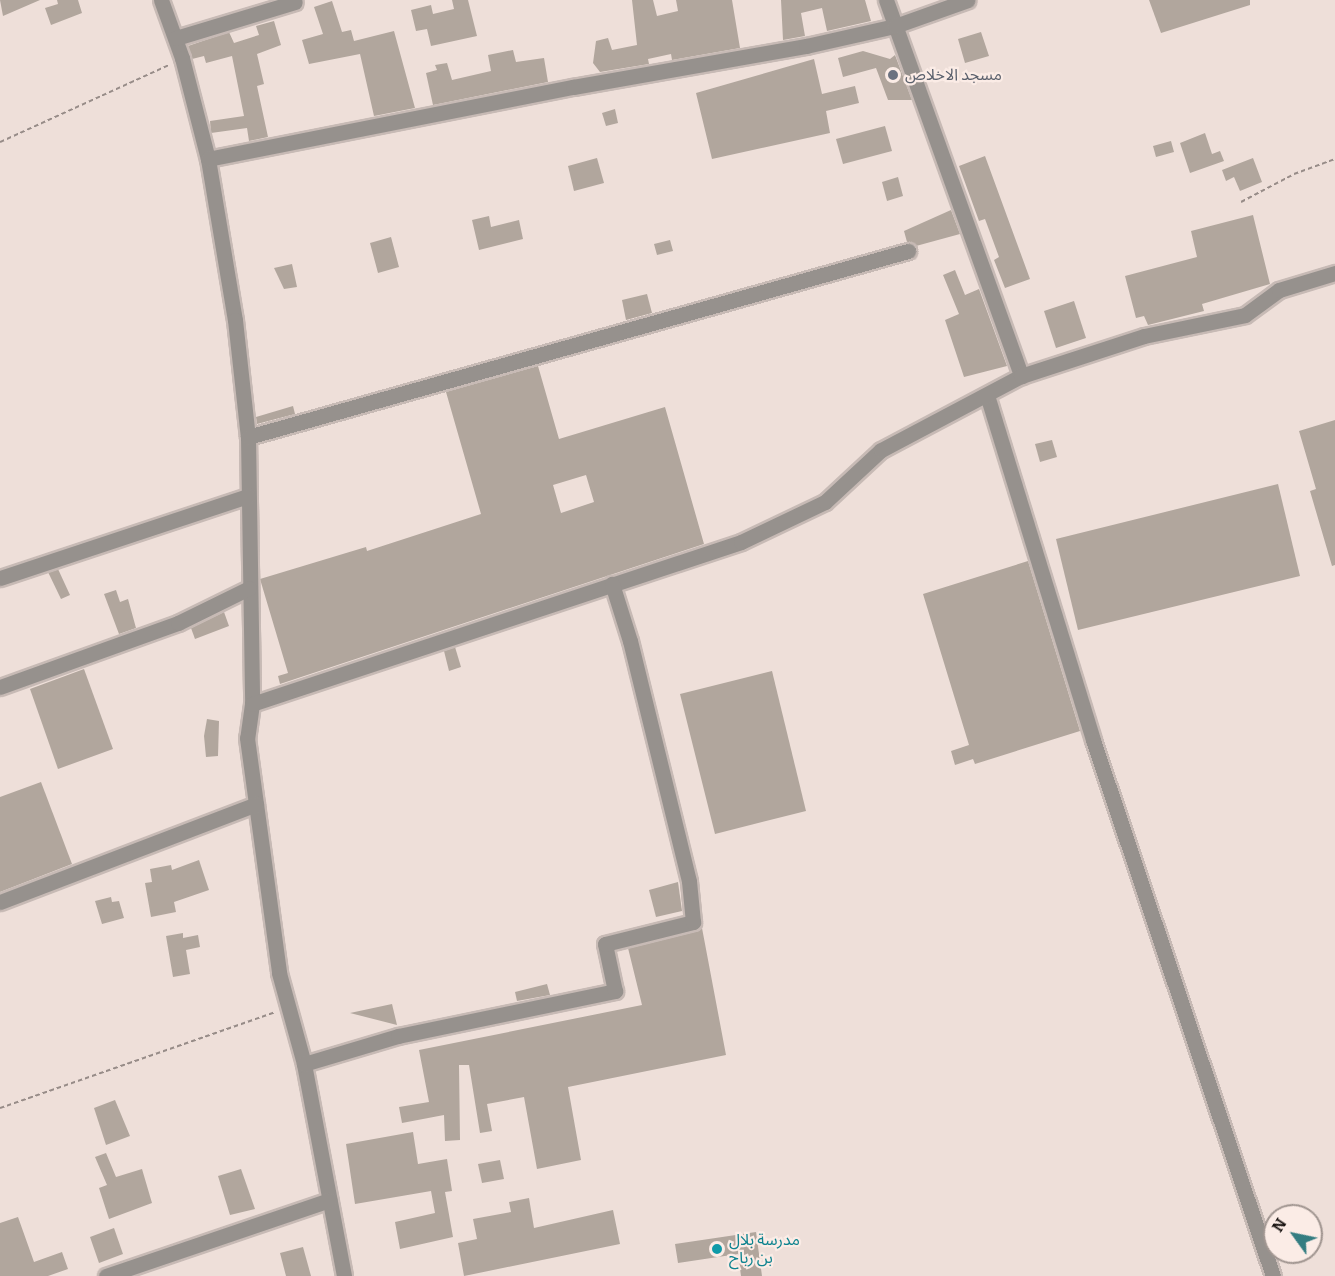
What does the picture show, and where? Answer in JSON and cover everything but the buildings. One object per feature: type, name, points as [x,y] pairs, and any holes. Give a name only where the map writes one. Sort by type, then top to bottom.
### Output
[{"type":"street","points":[[886,0],[1021,376]]},
{"type":"street","points":[[208,159],[895,26],[968,0]]},
{"type":"street","points":[[166,1],[208,159],[235,320],[248,437],[252,704],[247,738],[279,973],[304,1064],[344,1276]]},
{"type":"street","points":[[176,38],[295,2]]},
{"type":"street","points":[[248,437],[908,251]]},
{"type":"street","points":[[252,704],[741,542],[825,502],[881,450],[1021,376],[1144,336],[1245,315],[1279,291],[1335,273]]},
{"type":"street","points":[[987,395],[1094,740],[1273,1276]]},
{"type":"street","points":[[0,578],[248,496]]},
{"type":"street","points":[[304,1064],[398,1036],[615,991],[605,944],[693,922],[686,869],[630,641],[612,584]]},
{"type":"street","points":[[0,687],[178,623],[249,588]]},
{"type":"street","points":[[0,902],[256,804]]},
{"type":"street","points":[[106,1276],[329,1200]]},
{"type":"path","points":[[0,142],[182,58]]},
{"type":"path","points":[[1241,202],[1293,174],[1335,159]]},
{"type":"path","points":[[0,1108],[289,1007]]},
{"type":"place","name":"مسجد الاخلاص","points":[[893,75]]},
{"type":"place","name":"مدرسة بلال بن رباح","points":[[717,1249]]}]
